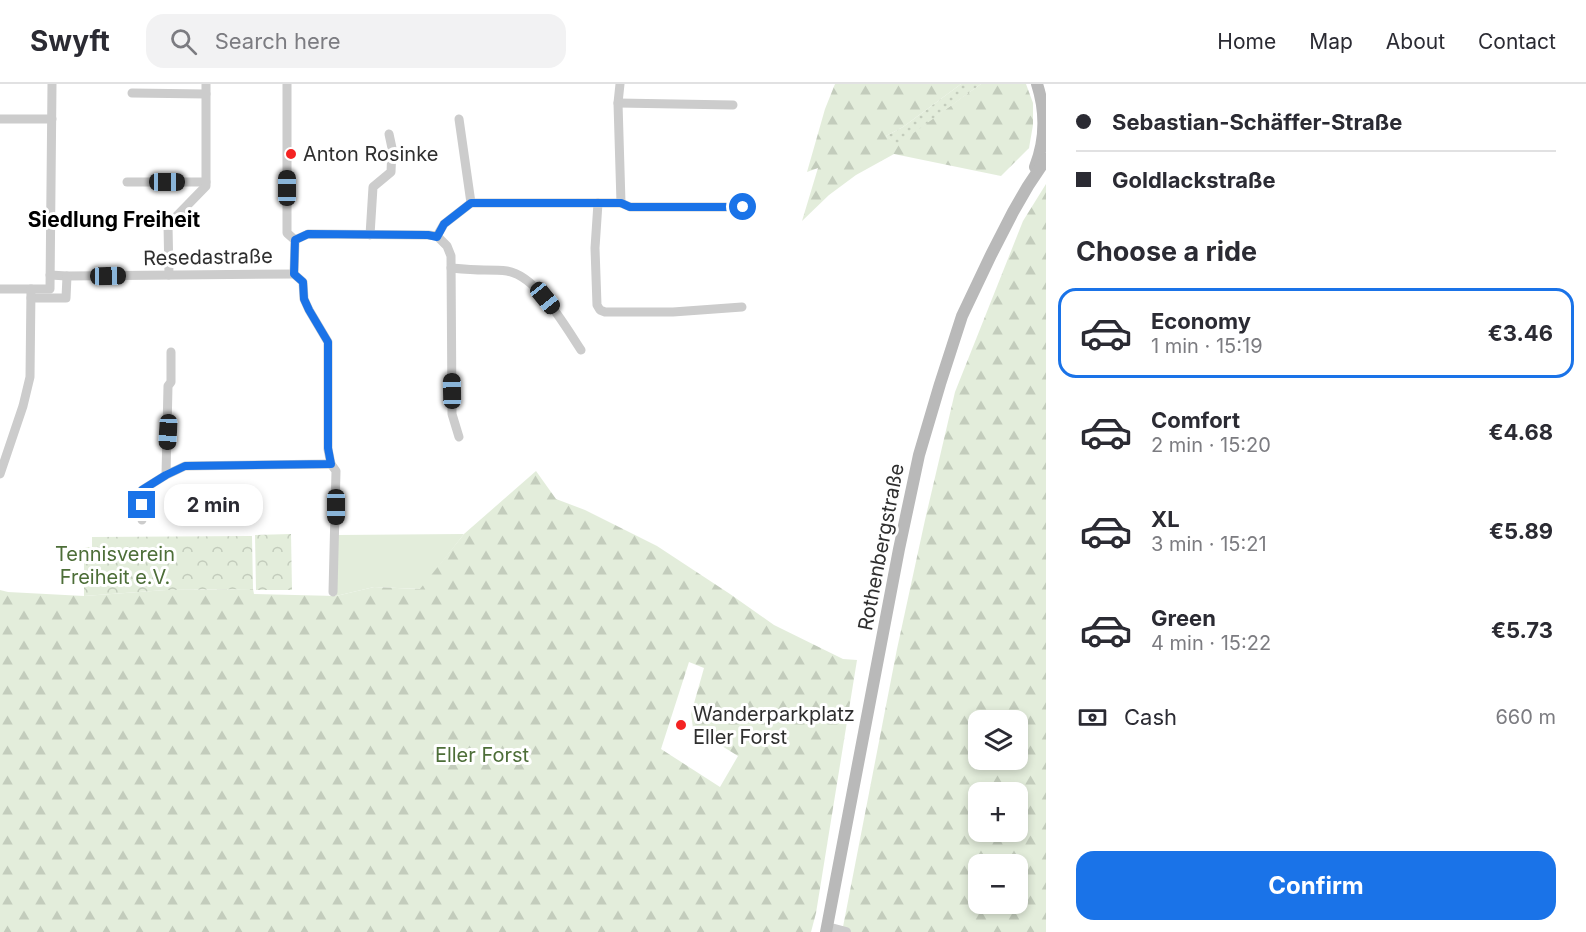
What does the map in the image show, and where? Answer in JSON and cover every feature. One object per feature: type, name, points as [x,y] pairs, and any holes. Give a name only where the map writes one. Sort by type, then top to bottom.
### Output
[{"type":"main road","points":[[1037,84],[1046,117]]},
{"type":"main road","name":"Rothenbergstraße","points":[[1028,186],[1043,142],[1046,117]]},
{"type":"main road","name":"Rothenbergstraße","points":[[827,929],[919,454],[962,316],[991,255],[1028,186],[1046,159]]},
{"type":"street","points":[[31,294],[50,289],[52,84]]},
{"type":"street","points":[[287,84],[287,233],[295,240]]},
{"type":"street","points":[[620,84],[618,103],[621,203]]},
{"type":"street","points":[[132,93],[206,89],[207,182],[206,186],[168,225],[169,275]]},
{"type":"street","points":[[618,103],[733,105]]},
{"type":"street","points":[[0,119],[52,119]]},
{"type":"street","points":[[459,119],[471,203]]},
{"type":"street","points":[[370,235],[373,187],[391,172],[392,148],[389,134]]},
{"type":"street","points":[[127,182],[207,182]]},
{"type":"street","points":[[437,237],[444,224],[471,203],[621,203],[630,207],[743,207]]},
{"type":"street","points":[[598,203],[595,248],[597,305],[600,310],[605,312],[673,312],[742,307]]},
{"type":"street","points":[[295,240],[308,234],[428,235],[437,237],[447,246],[451,256],[452,414],[459,437]]},
{"type":"street","points":[[295,240],[294,274],[303,282],[304,299],[328,342],[328,448],[331,464],[336,471],[333,592]]},
{"type":"street","points":[[451,268],[509,271],[521,277],[545,298],[581,350]]},
{"type":"street","name":"Resedastraße","points":[[50,275],[294,274]]},
{"type":"street","points":[[0,289],[66,298],[67,276]]},
{"type":"street","points":[[0,474],[23,406],[30,377],[31,294]]},
{"type":"street","points":[[166,475],[171,352]]},
{"type":"street","points":[[141,520],[142,490],[185,466],[331,464]]},
{"type":"street","points":[[827,929],[846,932]]},
{"type":"green space","points":[[835,84],[961,84],[903,127],[886,136],[897,144],[981,84],[1026,84],[1033,103],[1033,125],[1029,148],[1001,176],[894,154],[856,175],[829,195],[802,221],[818,168],[807,172],[825,109]]},
{"type":"green space","points":[[961,84],[981,84],[897,145],[886,136],[903,127]]},
{"type":"green space","points":[[1046,184],[1046,932],[842,932],[897,649],[955,392],[1023,221]]},
{"type":"green space","name":"Eller Forst","points":[[536,471],[556,499],[585,510],[657,546],[774,625],[843,659],[857,660],[811,932],[0,932],[0,590],[84,596],[166,590],[253,589],[254,594],[336,596],[374,587],[420,589],[464,534]],"holes":[[[689,662],[704,668],[691,714],[693,728],[738,756],[720,787],[661,749]]]},
{"type":"green space","points":[[291,534],[292,590],[256,590],[255,535]]},
{"type":"green space","points":[[464,534],[421,589],[374,587],[336,596],[337,535]]},
{"type":"green space","name":"Tennisverein Freiheit e.V.","points":[[252,536],[253,589],[166,590],[84,596],[84,547],[92,547],[92,537]]},
{"type":"place","name":"Anton Rosinke","points":[[291,154]]},
{"type":"place","name":"Wanderparkplatz Eller Forst","points":[[681,725]]},
{"type":"district","name":"Siedlung Freiheit","points":[[114,219]]},
{"type":"route","points":[[142,505],[142,490],[185,466],[331,464],[328,448],[328,342],[314,321],[304,299],[303,282],[294,274],[295,240],[308,234],[437,237],[444,224],[471,203],[621,203],[630,207],[743,207]]}]
